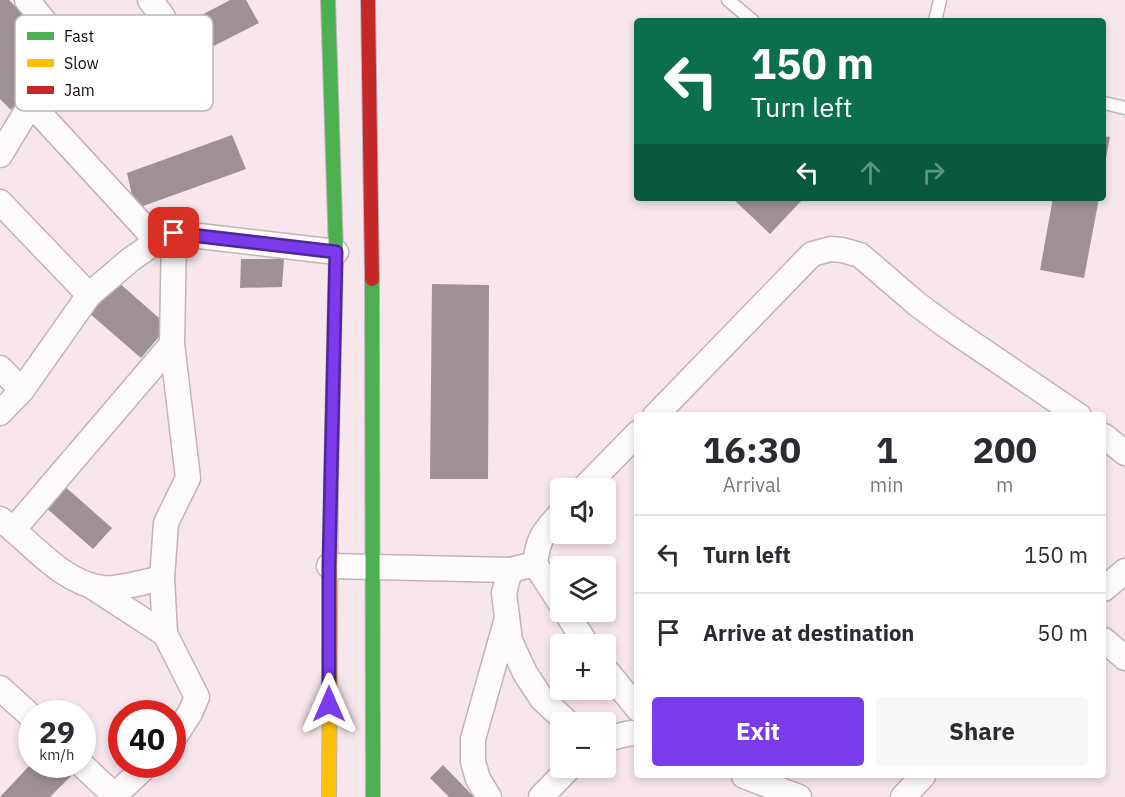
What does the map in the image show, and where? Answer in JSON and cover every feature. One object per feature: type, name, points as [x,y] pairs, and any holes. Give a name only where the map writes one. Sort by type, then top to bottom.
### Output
[{"type":"street","points":[[27,0],[39,15]]},
{"type":"street","points":[[328,0],[336,252],[329,566],[329,797]]},
{"type":"street","points":[[368,0],[372,225],[372,797]]},
{"type":"street","points":[[0,155],[27,111]]},
{"type":"street","points":[[38,111],[165,237],[172,344],[188,478],[166,523],[162,578],[165,634],[197,697],[186,719]]},
{"type":"street","points":[[0,202],[89,295]]},
{"type":"street","points":[[0,413],[22,390],[89,295],[130,260],[165,237],[336,252]]},
{"type":"street","points":[[659,412],[812,254],[831,249],[860,255],[917,304],[948,327],[1073,412]]},
{"type":"street","points":[[162,578],[104,589],[77,580],[40,555],[7,524],[172,344]]},
{"type":"street","points":[[0,368],[22,390]]},
{"type":"street","points":[[594,478],[634,437]]},
{"type":"street","points":[[1106,438],[1125,453]]},
{"type":"street","points":[[550,525],[537,544],[535,564],[550,586]]},
{"type":"street","points":[[329,566],[510,570],[535,564]]},
{"type":"street","points":[[510,570],[504,593],[510,641],[525,673],[542,699],[556,712]]},
{"type":"street","points":[[1106,587],[1125,571]]},
{"type":"street","points":[[86,583],[165,634]]},
{"type":"street","points":[[489,797],[478,779],[473,762],[473,739],[507,618]]},
{"type":"street","points":[[1106,642],[1125,658]]},
{"type":"street","points":[[616,682],[634,704]]},
{"type":"street","points":[[0,688],[18,704]]},
{"type":"street","points":[[616,737],[634,733]]},
{"type":"street","points":[[95,778],[114,796],[133,778]]},
{"type":"street","points":[[541,797],[559,778]]},
{"type":"street","points":[[749,778],[799,797]]},
{"type":"street","points":[[903,797],[921,778]]},
{"type":"lane","points":[[728,0],[749,18]]},
{"type":"lane","points":[[936,18],[940,0]]},
{"type":"lane","points":[[1106,103],[1125,108]]},
{"type":"building","points":[[0,0],[9,0],[24,15],[15,15],[15,106],[11,110],[0,99]]},
{"type":"building","points":[[230,0],[246,0],[259,23],[213,46],[213,15],[202,15]]},
{"type":"building","points":[[232,135],[246,169],[135,209],[127,173]]},
{"type":"building","points":[[1106,136],[1110,137],[1106,158]]},
{"type":"building","points":[[735,201],[801,201],[770,234]]},
{"type":"building","points":[[1052,201],[1098,201],[1084,278],[1040,270]]},
{"type":"building","points":[[241,259],[284,259],[282,287],[240,288]]},
{"type":"building","points":[[117,281],[168,326],[141,358],[89,313]]},
{"type":"building","points":[[432,284],[489,285],[488,479],[430,479]]},
{"type":"building","points":[[62,484],[112,528],[93,549],[44,506]]},
{"type":"building","points":[[443,765],[474,797],[449,797],[430,778]]},
{"type":"building","points":[[18,778],[69,778],[50,797],[0,797]]},
{"type":"traffic: fast","points":[[328,0],[336,252],[331,481]]},
{"type":"traffic: fast","points":[[372,279],[373,797]]},
{"type":"traffic: slow","points":[[329,797],[331,481]]},
{"type":"traffic: jam","points":[[368,0],[372,279]]},
{"type":"route","points":[[174,233],[336,252],[329,566],[329,704]]}]
